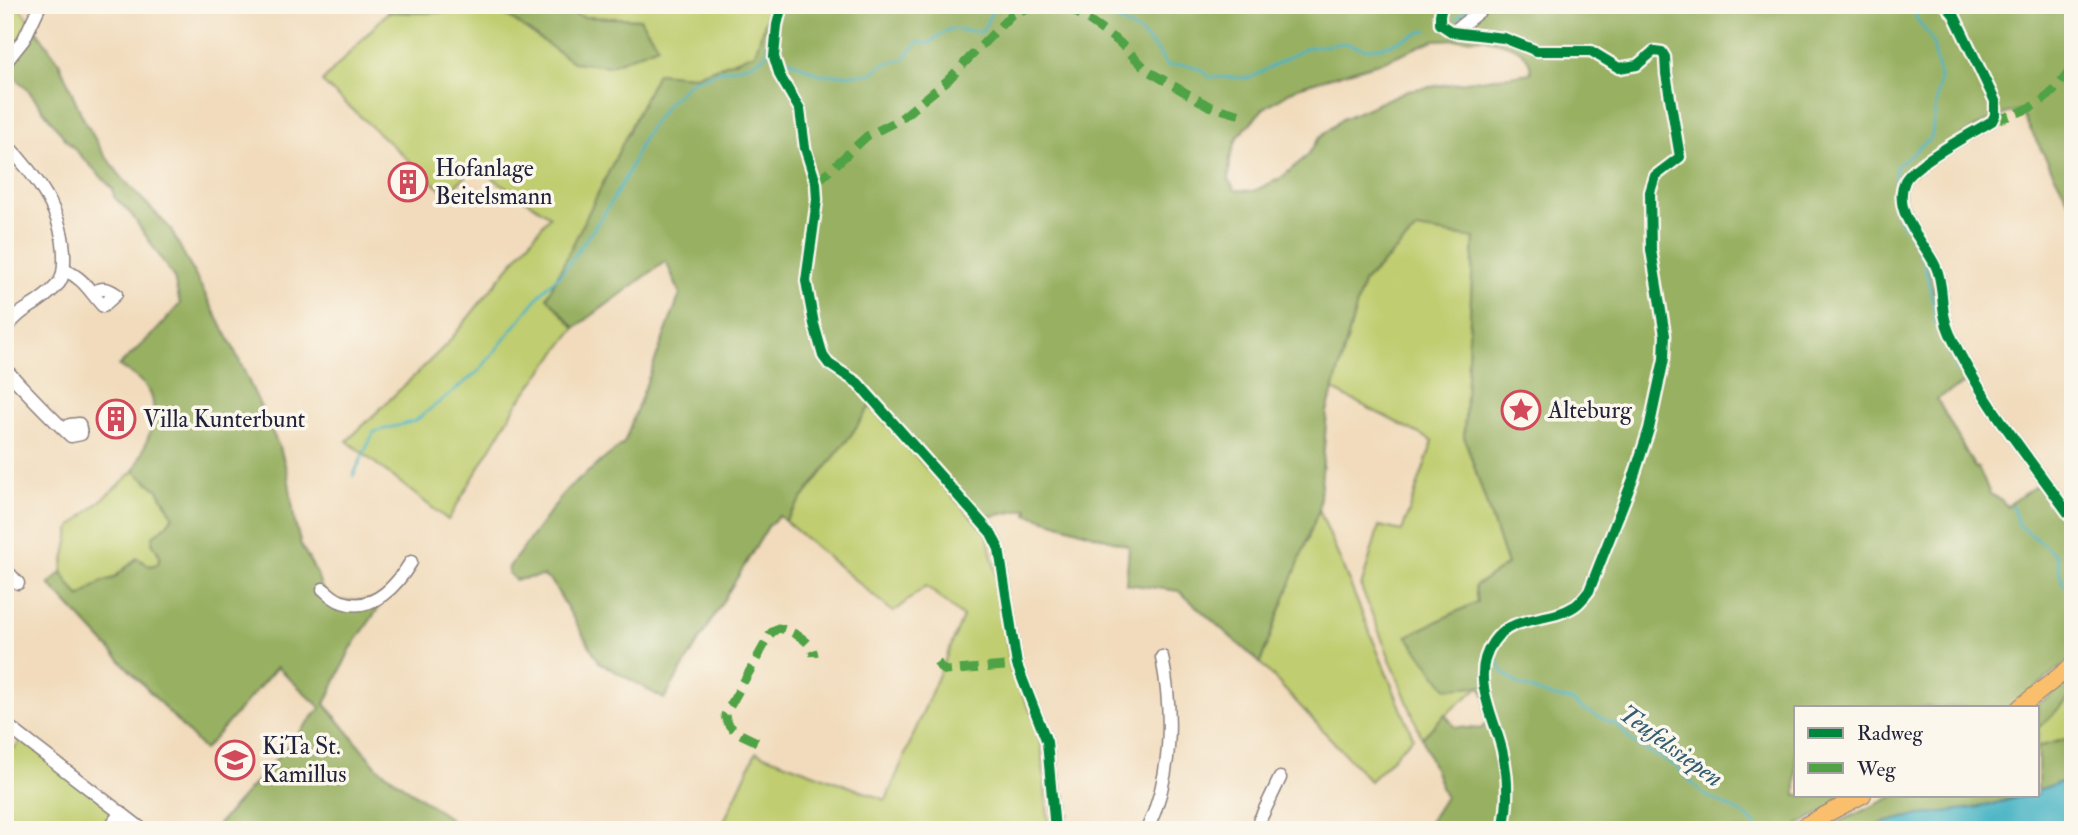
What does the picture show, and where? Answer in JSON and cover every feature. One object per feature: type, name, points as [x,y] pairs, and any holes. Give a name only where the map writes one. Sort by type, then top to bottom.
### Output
[{"type":"main road","points":[[2021,706],[2073,664]]},
{"type":"main road","points":[[1796,830],[1861,796]]},
{"type":"street","points":[[5,63],[24,39],[40,5]]},
{"type":"street","points":[[782,5],[774,57],[776,67],[800,110],[805,148],[816,183],[817,201],[806,281],[820,346],[829,364],[858,383],[991,533],[999,549],[1017,665],[1047,742],[1055,830]]},
{"type":"street","points":[[1443,5],[1440,24],[1452,32],[1504,38],[1537,51],[1591,51],[1619,68],[1637,65],[1654,51],[1662,52],[1665,57],[1680,156],[1655,176],[1650,192],[1651,250],[1666,348],[1649,429],[1633,479],[1589,590],[1577,605],[1560,614],[1510,625],[1492,642],[1483,667],[1484,692],[1508,781],[1508,805],[1503,830]]},
{"type":"street","points":[[1452,32],[1487,5]]},
{"type":"street","points":[[1946,5],[1954,15],[1995,101],[1995,115],[1992,121],[1909,174],[1902,190],[1902,201],[1910,225],[1937,268],[1944,320],[1968,367],[2073,520]]},
{"type":"street","points":[[5,143],[19,158],[53,208],[63,234],[64,270],[59,283],[5,328]]},
{"type":"street","points":[[64,270],[74,274],[94,292]]},
{"type":"street","points":[[5,369],[69,434]]},
{"type":"street","points":[[323,589],[345,603],[368,603],[390,589],[411,562]]},
{"type":"street","points":[[5,569],[18,583]]},
{"type":"street","points":[[1147,830],[1161,789],[1170,720],[1162,657]]},
{"type":"street","points":[[5,724],[143,830]]},
{"type":"street","points":[[1255,830],[1280,778]]},
{"type":"street","points":[[108,830],[121,813]]},
{"type":"green space","points":[[5,5],[17,5],[31,22],[5,61]]},
{"type":"green space","points":[[387,5],[548,5],[583,17],[640,19],[658,46],[609,66],[573,62],[494,7],[433,13],[388,12]]},
{"type":"green space","points":[[548,5],[754,5],[769,10],[756,53],[695,76],[547,296],[575,328],[517,404],[448,520],[347,441],[447,344],[550,216],[476,167],[446,194],[322,82],[388,12],[433,13],[494,7],[573,62],[640,19],[583,17]]},
{"type":"green space","points":[[754,5],[2073,5],[2073,209],[2020,110],[1971,130],[1899,185],[1929,267],[1940,320],[1968,381],[1937,399],[1975,468],[1978,467],[1990,494],[2007,506],[2037,485],[2073,535],[2073,657],[2013,706],[1794,706],[1794,796],[1851,796],[1789,830],[1424,830],[1445,797],[1422,738],[1445,714],[1455,727],[1481,729],[1494,714],[1480,686],[1446,688],[1407,636],[1477,602],[1475,586],[1507,565],[1464,436],[1474,238],[1417,229],[1363,283],[1327,412],[1319,509],[1260,663],[1179,591],[1126,584],[1129,546],[1027,514],[1028,509],[982,518],[870,406],[785,521],[779,516],[769,525],[664,699],[599,662],[552,582],[543,576],[515,580],[508,573],[509,567],[567,489],[624,443],[680,294],[666,261],[575,328],[547,297],[657,73],[695,76],[755,53],[769,10]],"holes":[[[1485,38],[1509,45],[1527,57],[1531,73],[1408,90],[1342,119],[1319,138],[1307,156],[1281,178],[1254,191],[1235,190],[1229,180],[1230,159],[1237,138],[1263,109],[1298,87],[1382,62],[1434,40]]]},
{"type":"green space","points":[[32,24],[59,62],[82,116],[103,153],[123,179],[170,228],[232,345],[281,451],[301,545],[322,589],[338,601],[384,600],[350,650],[325,704],[377,767],[449,818],[458,830],[213,830],[321,708],[277,667],[204,750],[49,584],[62,572],[80,597],[101,582],[114,578],[137,558],[150,566],[158,564],[160,556],[152,542],[153,536],[167,525],[173,516],[158,490],[134,471],[150,431],[154,410],[149,391],[143,383],[119,366],[180,304],[174,278],[131,214],[114,197],[113,189],[67,141],[27,89],[5,68]]},
{"type":"green space","points":[[1417,229],[1474,238],[1464,436],[1507,565],[1475,586],[1477,602],[1407,636],[1480,686],[1422,738],[1361,587],[1379,526],[1402,531],[1433,441],[1333,390],[1363,283]]},
{"type":"green space","points":[[870,406],[987,534],[1001,596],[1011,671],[1040,731],[1049,830],[720,830],[756,752],[886,800],[963,617],[926,586],[893,612],[785,521]]},
{"type":"green space","points":[[134,471],[158,490],[173,516],[167,525],[153,536],[152,542],[160,556],[158,564],[150,566],[137,558],[114,578],[101,582],[80,597],[65,579],[62,570],[71,527]]},
{"type":"green space","points":[[1319,509],[1413,737],[1370,781],[1260,663]]},
{"type":"green space","points":[[2073,677],[2073,695],[2039,727],[2039,706],[2036,706]]},
{"type":"green space","points":[[2073,695],[2073,737],[2039,747],[2039,727]]},
{"type":"green space","points":[[2073,737],[2073,778],[2039,790],[2039,747]]},
{"type":"green space","points":[[23,738],[142,830],[5,830],[5,746],[7,743],[15,748]]},
{"type":"green space","points":[[1894,796],[2019,796],[1986,806],[1886,821],[1870,830],[1822,830]]},
{"type":"water","points":[[2073,778],[2073,830],[1870,830],[1911,817],[1970,809],[2024,796],[2039,796],[2039,790]]},
{"type":"waterway","points":[[353,476],[374,432],[415,421],[479,371],[543,291],[565,269],[604,214],[627,175],[644,136],[668,103],[690,82],[752,64],[767,54],[770,10],[745,5]]},
{"type":"waterway","points":[[780,56],[821,75],[871,74],[884,64],[904,59],[918,42],[928,44],[949,29],[982,32],[995,5]]},
{"type":"waterway","points":[[1001,5],[1008,5]]},
{"type":"waterway","points":[[1089,5],[1139,32],[1157,50],[1167,66],[1190,66],[1200,69],[1209,77],[1250,78],[1306,48],[1344,43],[1366,49],[1386,46],[1427,30]]},
{"type":"waterway","points":[[1457,18],[1472,5]]},
{"type":"waterway","points":[[1904,227],[1893,206],[1896,166],[1931,138],[1940,78],[1933,44],[1916,18],[1916,5]]},
{"type":"waterway","points":[[1908,232],[1924,262],[1935,321],[1957,372]]},
{"type":"waterway","points":[[2012,505],[2018,524],[2056,555],[2062,582],[2073,594]]},
{"type":"waterway","name":"Teufelssiepen","points":[[1492,652],[1504,673],[1518,684],[1572,701],[1618,726],[1635,745],[1676,766],[1703,794],[1745,815],[1760,830]]},
{"type":"ferry route","points":[[2057,830],[2073,824]]},
{"type":"marked path","points":[[816,183],[867,136],[899,120],[948,80],[1011,15],[1034,5]]},
{"type":"marked path","points":[[1066,5],[1119,42],[1148,71],[1209,106],[1245,116]]},
{"type":"marked path","points":[[1992,121],[2039,103],[2057,88],[2073,65]]},
{"type":"marked path","points":[[757,742],[733,729],[725,715],[771,633],[778,628],[795,634],[806,641],[814,656]]},
{"type":"marked path","points":[[937,662],[946,671],[1017,665]]},
{"type":"cycle path","points":[[782,5],[774,57],[780,76],[800,110],[805,148],[816,183],[817,200],[806,281],[823,356],[829,364],[858,383],[991,533],[999,549],[1017,665],[1047,742],[1055,830]]},
{"type":"cycle path","points":[[1442,5],[1440,24],[1452,32],[1504,38],[1537,51],[1591,51],[1619,68],[1637,65],[1654,51],[1662,52],[1665,57],[1680,157],[1655,176],[1650,192],[1651,250],[1665,335],[1664,359],[1649,429],[1633,479],[1589,591],[1584,597],[1577,605],[1565,611],[1510,627],[1493,642],[1486,655],[1483,682],[1502,750],[1507,780],[1503,830]]},
{"type":"cycle path","points":[[1946,5],[1954,15],[1995,101],[1995,115],[1992,121],[1931,157],[1910,174],[1905,181],[1902,204],[1905,215],[1936,267],[1947,325],[1962,359],[2007,430],[2073,520]]},
{"type":"place","name":"Hofanlage Beitelsmann","points":[[408,182]]},
{"type":"place","name":"Alteburg","points":[[1521,410]]},
{"type":"place","name":"Villa Kunterbunt","points":[[116,419]]},
{"type":"place","name":"KiTa St. Kamillus","points":[[235,760]]}]
